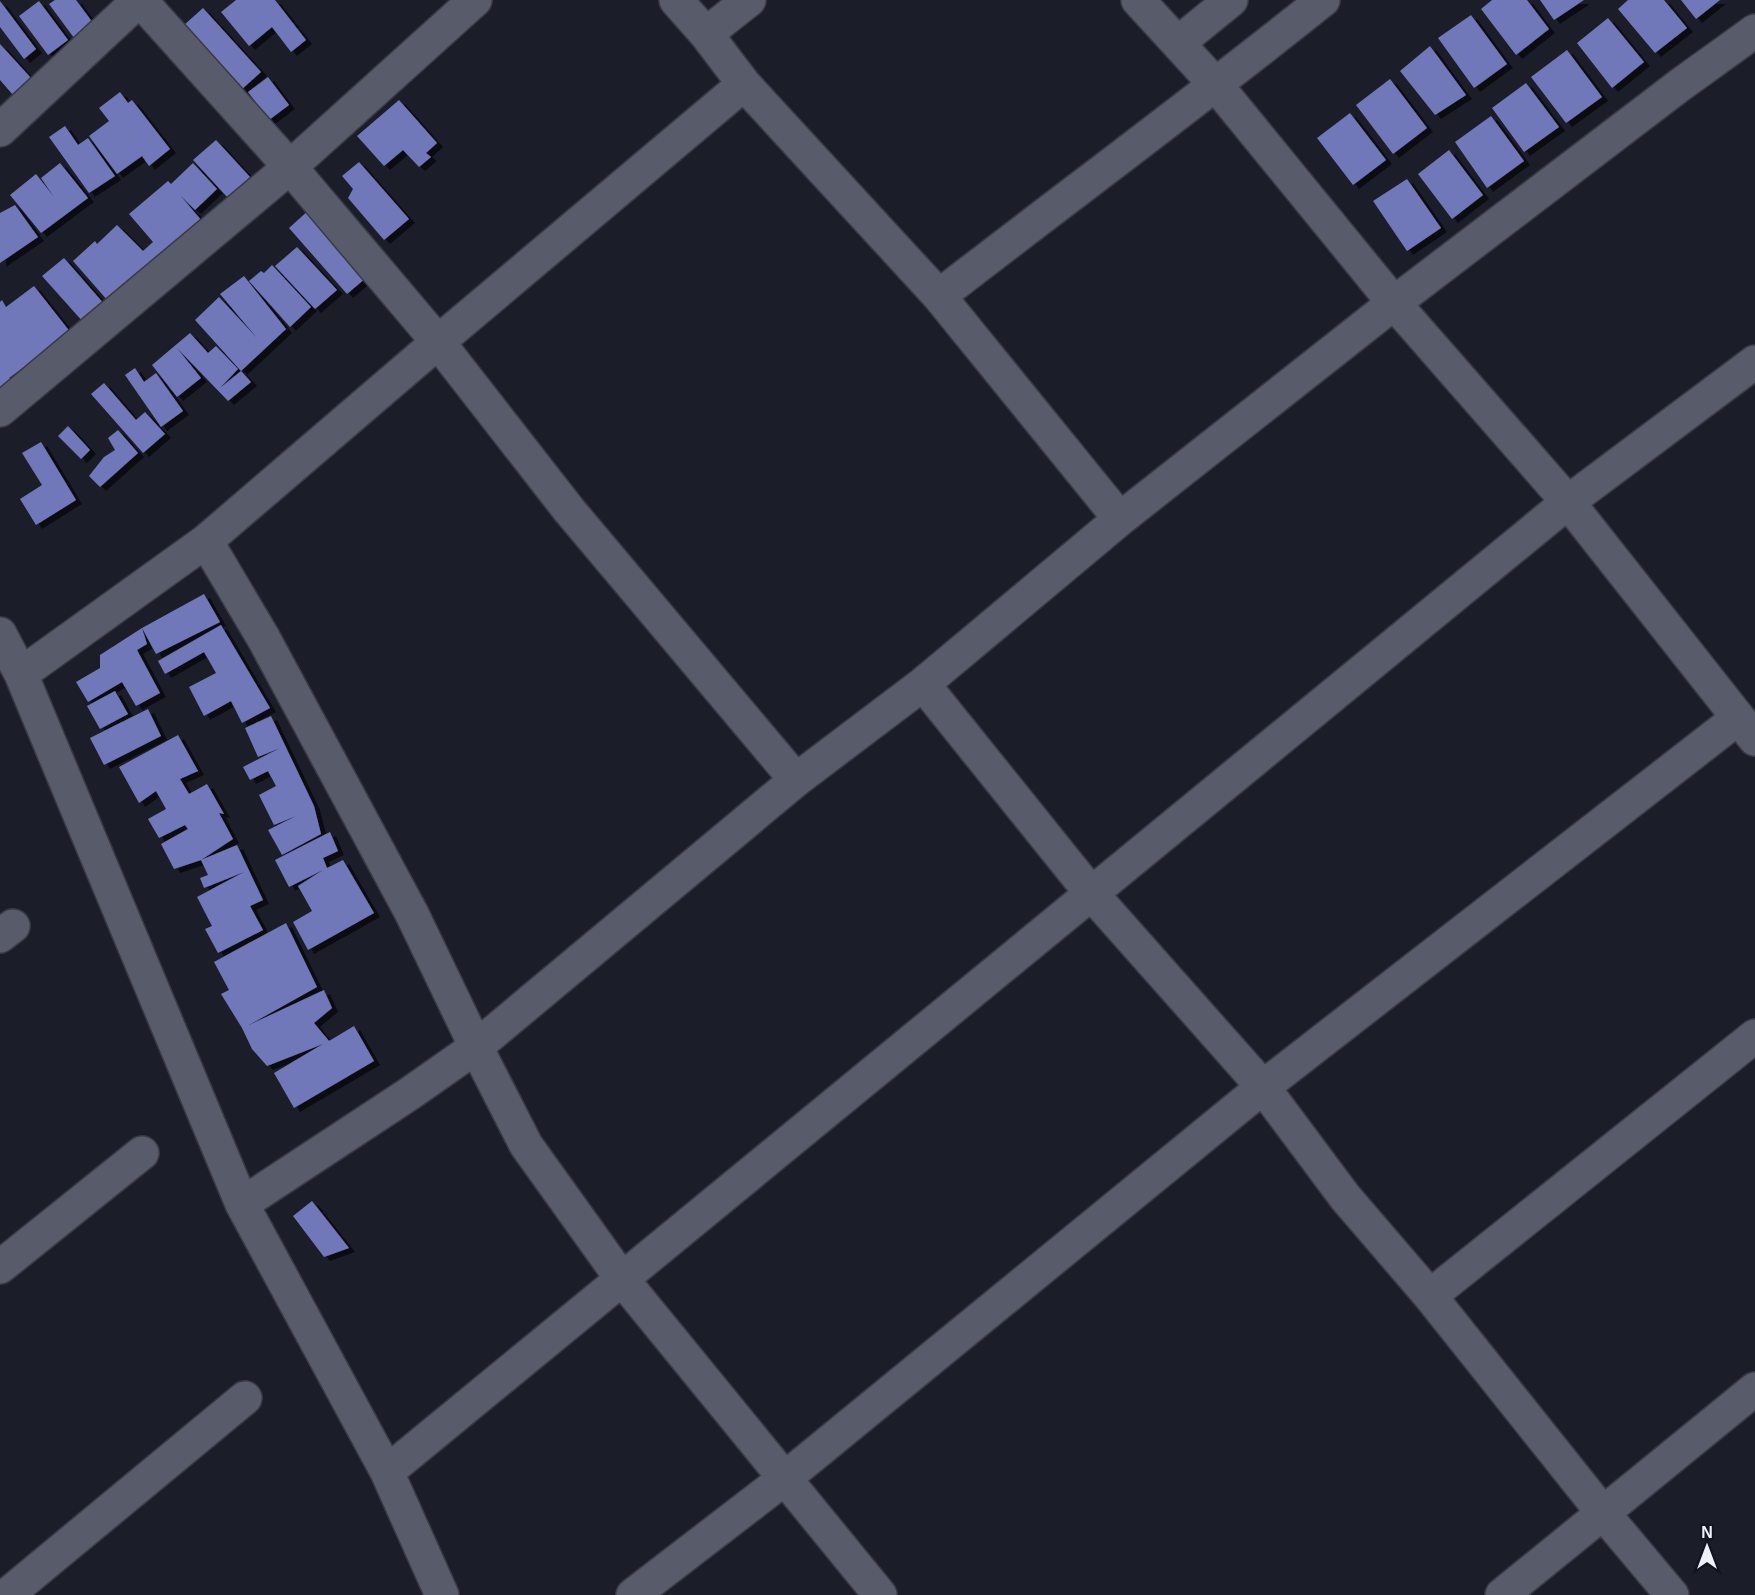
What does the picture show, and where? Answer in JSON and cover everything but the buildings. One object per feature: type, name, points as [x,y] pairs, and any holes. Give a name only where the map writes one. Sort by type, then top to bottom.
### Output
[{"type":"street","points":[[0,130],[139,0],[290,167],[438,342],[569,510],[796,780]]},
{"type":"street","points":[[0,410],[290,167],[475,0]]},
{"type":"street","points":[[676,0],[706,34],[744,84],[939,296],[1120,519]]},
{"type":"street","points":[[706,34],[748,0]]},
{"type":"street","points":[[633,1595],[784,1479],[1263,1088],[1746,729],[1568,502],[1394,303],[1216,85],[1138,0]]},
{"type":"street","points":[[1178,43],[1230,0]]},
{"type":"street","points":[[939,296],[1216,85],[1323,0]]},
{"type":"street","points":[[242,1204],[476,1047],[796,780],[923,684],[1120,519],[1394,303],[1755,31]]},
{"type":"street","points":[[21,674],[206,541],[744,84]]},
{"type":"street","points":[[387,1472],[1568,502],[1755,362]]},
{"type":"street","points":[[206,541],[264,639],[407,904],[526,1145],[622,1279],[880,1595]]},
{"type":"street","points":[[0,634],[21,674],[242,1204],[387,1472],[442,1595]]},
{"type":"street","points":[[923,684],[1091,893],[1263,1088],[1345,1197],[1430,1296],[1603,1513],[1672,1595]]},
{"type":"street","points":[[1430,1296],[1755,1036]]},
{"type":"street","points":[[0,1267],[142,1153]]},
{"type":"street","points":[[1502,1595],[1755,1389]]},
{"type":"street","points":[[7,1595],[245,1398]]}]
